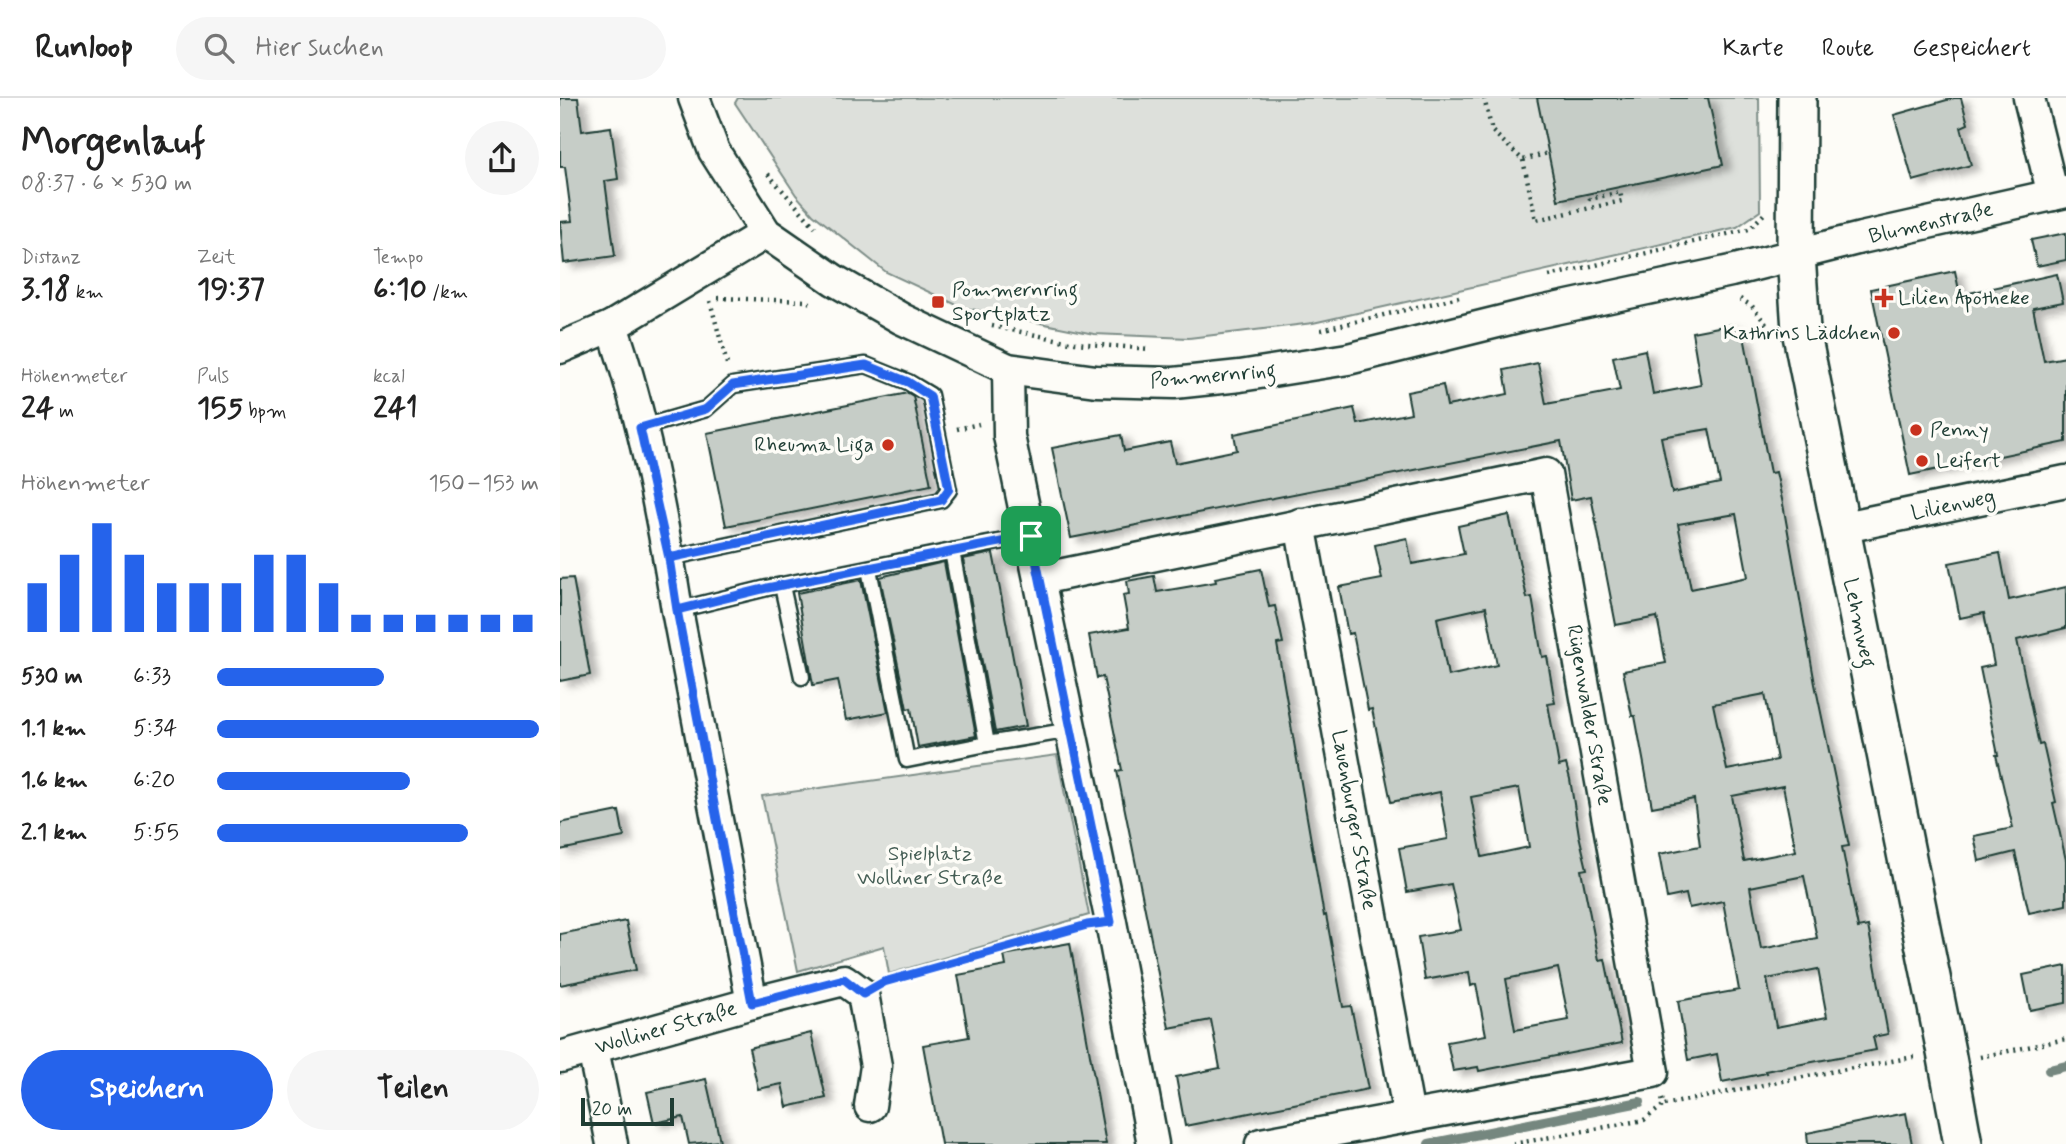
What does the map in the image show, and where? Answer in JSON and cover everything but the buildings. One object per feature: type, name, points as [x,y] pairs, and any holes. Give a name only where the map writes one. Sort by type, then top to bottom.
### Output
[{"type":"street","name":"Pommernring","points":[[694,98],[714,151],[765,233],[834,280],[902,319],[1008,369],[1096,381],[1174,383],[1240,376],[1348,359],[1526,315],[1796,255]]},
{"type":"street","name":"Lehmweg","points":[[1797,98],[1796,255],[1801,330],[1963,1144]]},
{"type":"street","points":[[2029,98],[2059,193]]},
{"type":"street","name":"Blumenstraße","points":[[1796,255],[2059,193]]},
{"type":"street","points":[[560,348],[612,326],[765,233]]},
{"type":"street","name":"Wolliner Straße","points":[[560,1057],[752,1003],[669,558],[630,379],[612,326]]},
{"type":"street","points":[[1008,369],[1009,436],[1111,922],[1153,1144]]},
{"type":"street","name":"Rügenwalder Straße","points":[[1040,579],[1546,474],[1653,1072]]},
{"type":"street","name":"Lilienweg","points":[[1840,528],[2066,481]]},
{"type":"street","name":"Lauenburger Straße","points":[[1300,524],[1409,1116]]},
{"type":"street","points":[[752,1003],[844,979],[863,994],[876,1066],[870,1106]]},
{"type":"street","points":[[593,1049],[612,1144]]},
{"type":"street","points":[[1261,1144],[1653,1072]]},
{"type":"lane","points":[[640,428],[706,409],[733,385],[866,365],[908,382],[930,396],[939,432],[949,489],[941,500],[669,558]]},
{"type":"lane","points":[[677,610],[1031,536]]},
{"type":"lane","points":[[952,551],[987,744]]},
{"type":"lane","points":[[869,569],[907,760],[1071,730]]},
{"type":"lane","points":[[782,586],[803,677]]},
{"type":"path","points":[[1484,98],[1492,131],[1522,160],[1536,220],[1622,201],[1620,192],[1590,199],[1589,193]]},
{"type":"path","points":[[1522,160],[1548,153]]},
{"type":"path","points":[[767,173],[801,214],[824,236]]},
{"type":"path","points":[[1548,276],[1749,229],[1765,213],[1765,201]]},
{"type":"path","points":[[1724,235],[1737,298],[1752,306],[1766,323],[1768,335],[1801,330]]},
{"type":"path","points":[[1318,330],[1467,295]]},
{"type":"path","points":[[709,298],[733,385]]},
{"type":"path","points":[[990,326],[1075,342],[1161,350]]},
{"type":"path","points":[[939,432],[988,423]]},
{"type":"path","points":[[863,994],[884,982],[1087,925],[1111,922]]},
{"type":"path","points":[[1513,1144],[1644,1120],[1664,1105],[1808,1076],[1946,1052],[1972,1059],[2066,1040]]},
{"type":"path","points":[[1653,1072],[1664,1105]]},
{"type":"green space","points":[[738,98],[1759,98],[1760,211],[1737,227],[1313,323],[1189,338],[1094,334],[961,307],[886,272],[813,214],[796,195],[735,103]]},
{"type":"green space","name":"Spielplatz Wolliner Straße","points":[[1057,755],[1089,915],[889,974],[884,946],[798,971],[762,796]]},
{"type":"waterway","points":[[2049,1070],[2066,1066]]},
{"type":"waterway","points":[[1429,1144],[1640,1102]]},
{"type":"place","name":"Lilien Apotheke","points":[[1884,298]]},
{"type":"place","name":"Pommernring Sportplatz","points":[[938,302]]},
{"type":"place","name":"Kathrins Lädchen","points":[[1894,333]]},
{"type":"place","name":"Penny","points":[[1916,430]]},
{"type":"place","name":"Rheuma Liga","points":[[888,445]]},
{"type":"place","name":"Leifert","points":[[1922,461]]},
{"type":"route","points":[[1031,536],[767,588],[677,610],[669,558],[640,428],[706,409],[733,385],[866,365],[908,382],[930,396],[939,432],[949,489],[941,500],[669,558],[677,610],[752,1003],[844,979],[863,994],[884,982],[1087,925],[1111,922],[1031,536]]}]
